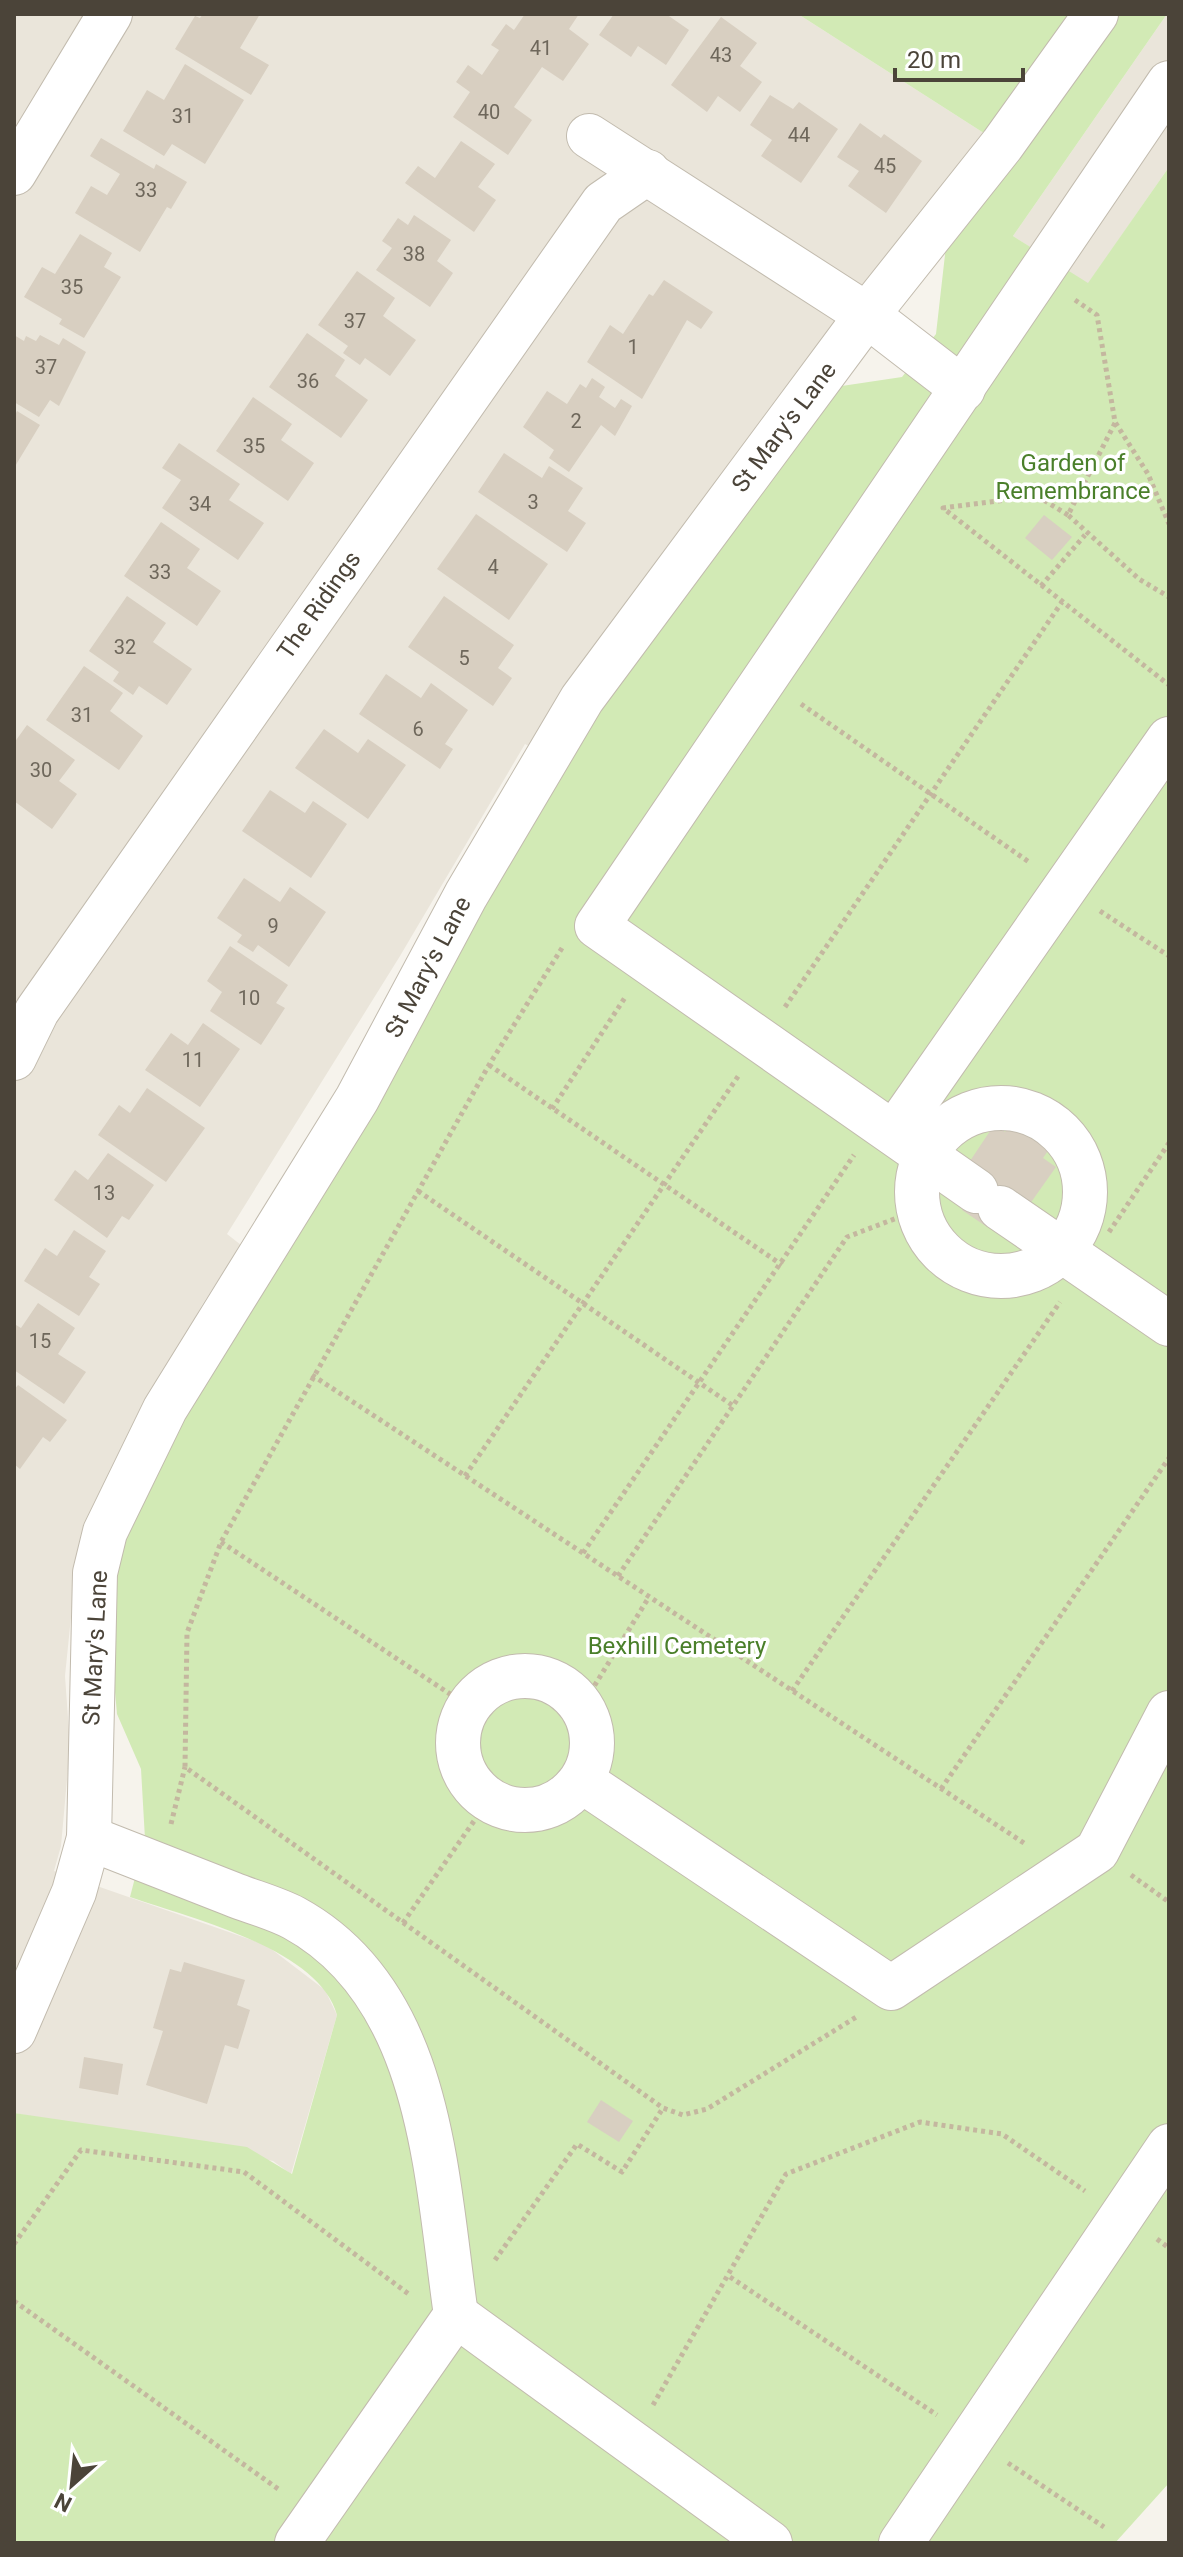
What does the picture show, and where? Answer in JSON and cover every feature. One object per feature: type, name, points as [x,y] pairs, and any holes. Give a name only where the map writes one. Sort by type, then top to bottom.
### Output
[{"type":"street","points":[[14,173],[110,14]]},
{"type":"street","name":"St Mary's Lane","points":[[14,2031],[74,1892],[89,1838],[95,1573],[105,1532],[165,1409],[357,1099],[466,895],[582,699],[867,315],[1002,145],[1096,14]]},
{"type":"street","points":[[1169,83],[597,926],[1169,1324]]},
{"type":"street","points":[[589,136],[867,315],[963,389]]},
{"type":"street","name":"The Ridings","points":[[14,1058],[37,1011],[603,203],[648,172]]},
{"type":"street","points":[[898,1136],[1169,739]]},
{"type":"street","points":[[898,1136],[951,1123],[983,1109],[1019,1108],[1051,1122],[1075,1149],[1086,1182],[1083,1217],[1074,1259]]},
{"type":"street","points":[[898,1136],[917,1178],[918,1210],[930,1238],[951,1261],[980,1274],[1011,1276],[1074,1259]]},
{"type":"street","points":[[537,1676],[562,1686],[582,1706],[592,1730],[592,1756],[582,1781],[563,1800],[539,1810],[512,1811],[488,1801],[469,1782],[458,1759],[457,1732],[468,1706],[485,1688],[509,1677],[537,1676]]},
{"type":"street","points":[[582,1781],[891,1988],[1064,1870],[1097,1851],[1169,1713]]},
{"type":"street","points":[[89,1838],[294,1918],[331,1944],[370,1987],[406,2045],[425,2109],[453,2319],[307,2530]]},
{"type":"street","points":[[901,2543],[1169,2146]]},
{"type":"street","points":[[453,2319],[770,2543]]},
{"type":"path","points":[[1039,276],[1097,315],[1115,422],[1148,474],[1169,524]]},
{"type":"path","points":[[1068,515],[1115,422]]},
{"type":"path","points":[[1169,597],[1139,579],[1085,535],[1068,515],[1037,496],[943,508],[1169,685]]},
{"type":"path","points":[[1041,586],[1085,535]]},
{"type":"path","points":[[763,679],[1065,888],[1169,956]]},
{"type":"path","points":[[160,1866],[185,1767],[187,1633],[221,1542],[312,1375],[489,1065],[562,948],[597,926]]},
{"type":"path","points":[[552,1109],[648,961]]},
{"type":"path","points":[[489,1065],[782,1265]]},
{"type":"path","points":[[583,1553],[782,1265],[898,1136]]},
{"type":"path","points":[[792,1691],[1074,1259],[1169,1143]]},
{"type":"path","points":[[418,1191],[732,1405]]},
{"type":"path","points":[[618,1576],[847,1237],[918,1210]]},
{"type":"path","points":[[312,1375],[1064,1870]]},
{"type":"path","points":[[941,1789],[1169,1458]]},
{"type":"path","points":[[221,1542],[468,1706]]},
{"type":"path","points":[[582,1706],[649,1597]]},
{"type":"path","points":[[185,1767],[663,2108],[683,2115],[707,2109],[882,2001],[891,1988]]},
{"type":"path","points":[[403,1923],[488,1801]]},
{"type":"path","points":[[14,2244],[81,2150],[244,2172],[453,2319],[577,2144],[622,2172],[663,2108]]},
{"type":"path","points":[[631,2442],[730,2277],[786,2174],[920,2122],[1002,2134],[1169,2248]]},
{"type":"path","points":[[730,2277],[1104,2527]]},
{"type":"path","points":[[14,2301],[307,2530]]},
{"type":"shaded area","points":[[14,14],[798,14],[990,137],[534,749],[525,744],[400,956],[227,1234],[241,1245],[202,1305],[123,1451],[73,1597],[65,1676],[70,1746],[61,1846],[54,1871],[266,1945],[325,1990],[337,2015],[291,2174],[273,2161],[14,2113]]},
{"type":"shaded area","points":[[1167,14],[1169,167],[1088,284],[1013,236]]},
{"type":"green space","points":[[798,14],[1076,14],[990,137]]},
{"type":"green space","name":"Bexhill Cemetery","points":[[1119,14],[1167,14],[1013,236],[1088,283],[1169,167],[1169,2483],[1115,2543],[14,2543],[14,2113],[247,2147],[292,2174],[337,2015],[325,1992],[305,1971],[279,1954],[217,1926],[130,1897],[145,1839],[141,1769],[117,1714],[108,1614],[121,1541],[182,1420],[604,702],[835,387],[902,377],[936,334],[946,246]]},
{"type":"building","points":[[203,14],[260,14],[240,48],[269,65],[251,95],[175,49],[195,16],[200,18]]},
{"type":"building","points":[[525,14],[579,14],[569,29],[589,44],[563,81],[542,67],[514,107],[532,120],[508,155],[453,117],[470,92],[456,82],[468,65],[482,75],[499,50],[491,45],[506,24],[514,30]]},
{"type":"building","points":[[614,14],[666,14],[689,30],[666,65],[638,46],[631,57],[599,35]]},
{"type":"building","points":[[721,17],[757,43],[740,66],[762,82],[740,112],[718,96],[707,112],[671,85]]},
{"type":"building","points":[[185,64],[244,100],[205,164],[172,144],[164,156],[123,131],[147,90],[164,100]]},
{"type":"building","points":[[770,95],[793,109],[799,102],[838,129],[801,183],[761,156],[772,140],[750,125]]},
{"type":"building","points":[[860,123],[881,138],[884,134],[922,161],[886,213],[848,186],[859,171],[837,157]]},
{"type":"building","points":[[101,138],[154,169],[156,164],[187,182],[171,209],[167,207],[140,252],[75,213],[91,186],[107,195],[120,174],[90,156]]},
{"type":"building","points":[[461,141],[495,164],[478,187],[496,200],[474,232],[405,183],[418,166],[435,178]]},
{"type":"building","points":[[414,215],[451,240],[437,261],[453,273],[430,307],[376,270],[392,248],[382,241],[398,218],[408,225]]},
{"type":"building","points":[[80,234],[112,253],[104,267],[121,277],[84,338],[59,324],[62,319],[24,297],[42,267],[55,274]]},
{"type":"building","points":[[357,271],[395,298],[383,316],[416,340],[390,376],[365,358],[360,365],[343,353],[348,346],[318,325]]},
{"type":"building","points":[[664,280],[713,312],[701,329],[687,320],[642,399],[587,362],[610,325],[623,334],[649,294],[653,296]]},
{"type":"building","points":[[307,333],[345,360],[335,376],[368,400],[341,438],[269,387]]},
{"type":"building","points":[[14,335],[24,341],[26,336],[36,341],[40,335],[59,345],[63,338],[86,352],[59,406],[50,400],[39,417],[14,402]]},
{"type":"building","points":[[592,378],[605,387],[599,397],[615,408],[621,399],[632,406],[615,436],[601,425],[569,472],[549,458],[554,450],[523,427],[547,391],[567,404],[580,384],[586,388]]},
{"type":"building","points":[[253,397],[292,424],[281,440],[314,463],[288,501],[216,451]]},
{"type":"building","points":[[17,411],[40,425],[14,468],[14,417]]},
{"type":"building","points":[[179,443],[240,484],[229,500],[264,523],[238,560],[162,508],[181,480],[162,468]]},
{"type":"building","points":[[504,453],[542,478],[549,466],[583,488],[568,511],[586,523],[567,552],[478,492]]},
{"type":"building","points":[[476,514],[548,564],[509,620],[437,569]]},
{"type":"building","points":[[1044,515],[1072,537],[1052,560],[1025,538]]},
{"type":"building","points":[[161,522],[200,549],[187,568],[221,591],[197,626],[124,576]]},
{"type":"building","points":[[127,596],[166,623],[153,642],[192,669],[167,705],[139,686],[133,695],[113,681],[119,672],[89,651]]},
{"type":"building","points":[[444,596],[514,645],[498,668],[512,678],[493,706],[408,647]]},
{"type":"building","points":[[84,666],[123,693],[110,711],[143,736],[119,770],[46,720]]},
{"type":"building","points":[[386,674],[421,698],[431,683],[468,710],[445,744],[453,749],[440,769],[359,714]]},
{"type":"building","points":[[27,725],[75,760],[59,781],[77,794],[52,829],[14,801],[14,743]]},
{"type":"building","points":[[324,729],[358,753],[368,739],[406,765],[368,819],[295,768]]},
{"type":"building","points":[[270,790],[305,813],[313,801],[347,824],[311,878],[242,831]]},
{"type":"building","points":[[244,878],[280,902],[290,887],[326,912],[289,967],[258,945],[253,952],[237,942],[242,935],[217,918]]},
{"type":"building","points":[[230,946],[288,985],[276,1003],[285,1008],[261,1045],[210,1011],[222,992],[207,981]]},
{"type":"building","points":[[203,1023],[240,1049],[200,1107],[145,1070],[171,1033],[188,1045]]},
{"type":"building","points":[[147,1088],[205,1128],[166,1182],[98,1135],[119,1105],[130,1113]]},
{"type":"building","points":[[1016,1116],[1054,1142],[1043,1158],[1056,1167],[1027,1208],[1009,1196],[987,1227],[962,1210],[984,1179],[966,1167],[994,1125],[1005,1132]]},
{"type":"building","points":[[108,1153],[154,1185],[129,1220],[122,1216],[107,1238],[54,1200],[75,1170],[88,1180]]},
{"type":"building","points":[[74,1230],[106,1251],[89,1277],[100,1284],[79,1316],[24,1281],[45,1248],[57,1256]]},
{"type":"building","points":[[38,1303],[75,1328],[58,1354],[86,1372],[64,1404],[14,1370],[14,1329],[16,1325],[21,1328]]},
{"type":"building","points":[[18,1385],[67,1420],[50,1442],[43,1437],[20,1469],[14,1464],[14,1390]]},
{"type":"building","points":[[184,1962],[245,1980],[237,2005],[250,2010],[238,2049],[225,2045],[207,2104],[146,2085],[163,2031],[153,2028],[170,1969],[181,1972]]},
{"type":"building","points":[[84,2057],[123,2064],[118,2095],[79,2088]]},
{"type":"building","points":[[601,2100],[633,2121],[619,2142],[587,2122]]},
{"type":"park label","name":"Garden of Remembrance","points":[[1073,477]]}]
